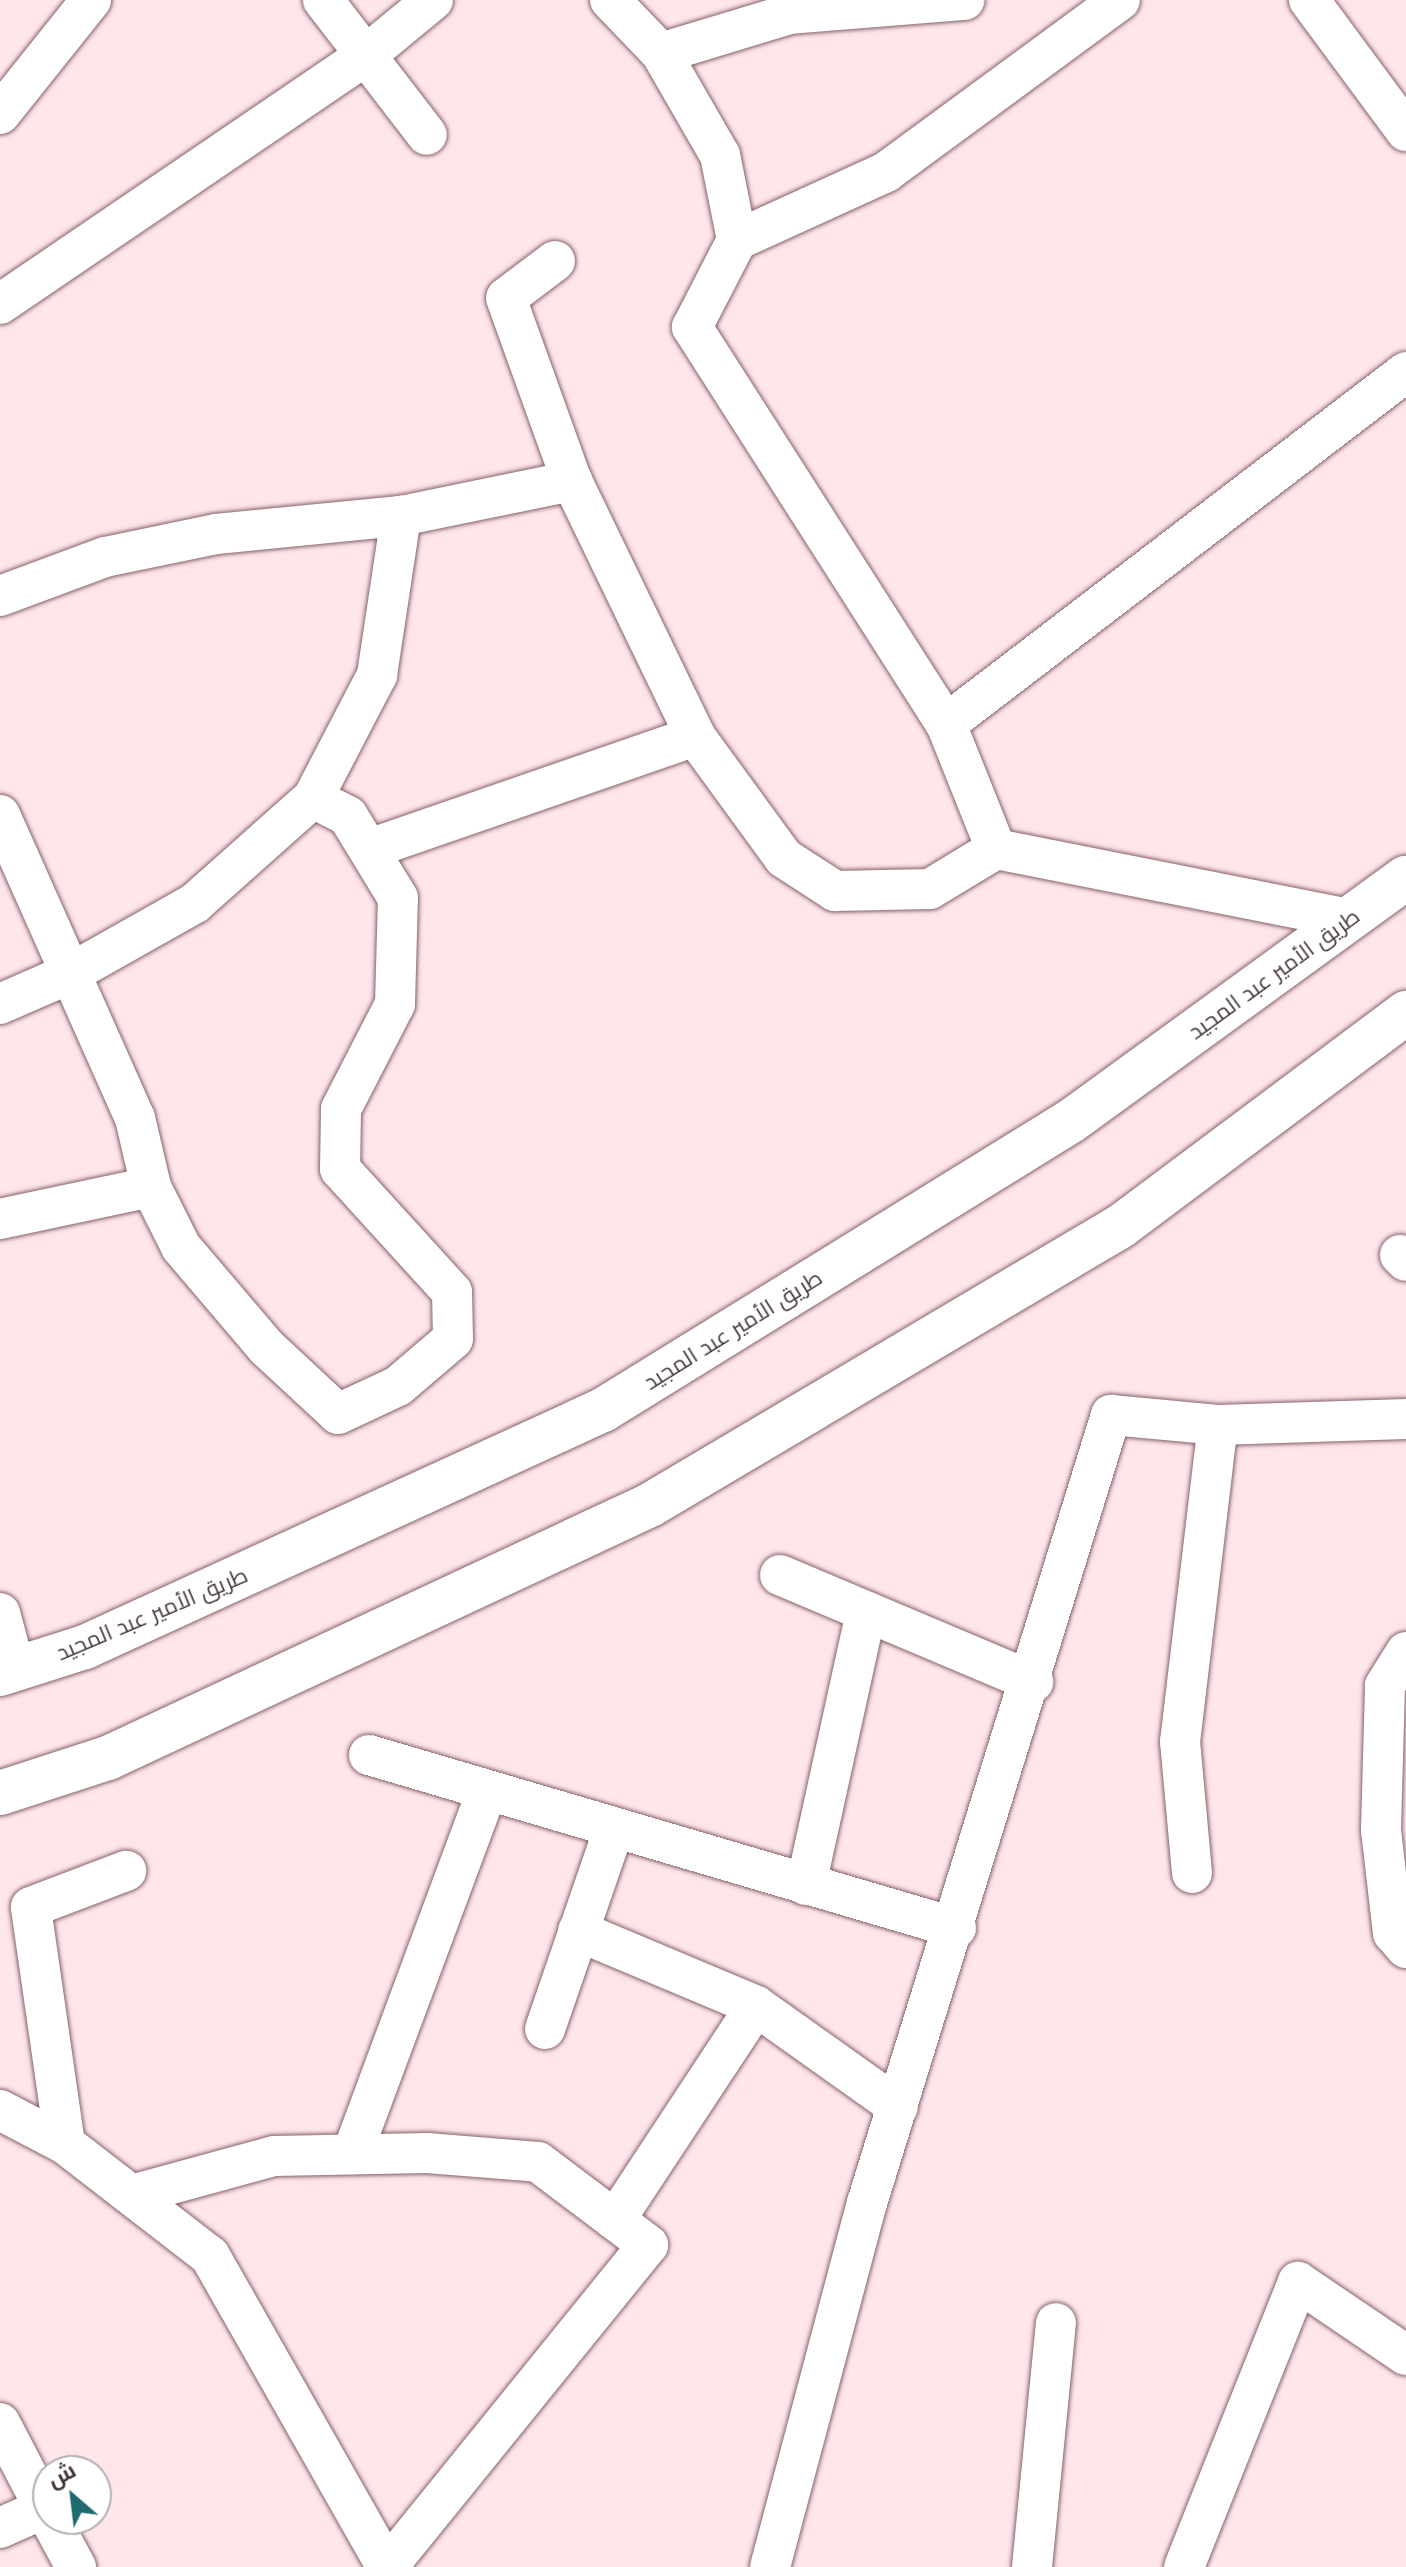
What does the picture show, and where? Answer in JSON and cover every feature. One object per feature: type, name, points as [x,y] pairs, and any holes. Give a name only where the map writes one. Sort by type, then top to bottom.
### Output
[{"type":"main road","name":"طريق الأمير عبد المجيد","points":[[8,1672],[85,1647],[603,1410],[1071,1121],[1406,878]]},
{"type":"main road","points":[[0,1793],[108,1758],[650,1505],[1121,1226],[1406,1013]]},
{"type":"street","points":[[0,114],[91,0]]},
{"type":"street","points":[[323,0],[427,135]]},
{"type":"street","points":[[0,304],[365,56],[433,0]]},
{"type":"street","points":[[610,0],[661,53],[720,155],[737,240]]},
{"type":"street","points":[[661,53],[789,14],[964,0]]},
{"type":"street","points":[[996,849],[946,724],[692,327],[737,240],[886,172],[1120,0]]},
{"type":"street","points":[[1309,0],[1406,131]]},
{"type":"street","points":[[555,261],[506,298],[572,481],[695,736],[784,858],[835,891],[930,889],[996,849],[1350,919]]},
{"type":"street","points":[[946,724],[1406,372]]},
{"type":"street","points":[[0,596],[105,557],[216,534],[401,516],[572,481]]},
{"type":"street","points":[[0,1004],[71,973],[195,903],[313,798],[377,675],[401,516]]},
{"type":"street","points":[[369,849],[695,736]]},
{"type":"street","points":[[0,815],[135,1118],[151,1187],[181,1247],[266,1347],[338,1414],[398,1386],[453,1339],[452,1292],[340,1169],[341,1109],[395,1004],[398,898],[348,816],[313,798]]},
{"type":"street","points":[[0,1219],[151,1187]]},
{"type":"street","points":[[770,2567],[898,2107],[1033,1682],[1111,1415],[1218,1425],[1406,1419]]},
{"type":"street","points":[[1192,1873],[1180,1742],[1218,1425]]},
{"type":"street","points":[[780,1575],[1033,1682]]},
{"type":"street","points":[[806,1885],[866,1611]]},
{"type":"street","points":[[0,1613],[8,1672]]},
{"type":"street","points":[[1406,1652],[1385,1686],[1381,1830],[1393,1933],[1406,1948]]},
{"type":"street","points":[[369,1755],[486,1794],[956,1928]]},
{"type":"street","points":[[352,2154],[486,1794]]},
{"type":"street","points":[[545,2029],[613,1831]]},
{"type":"street","points":[[65,2144],[31,1907],[126,1871]]},
{"type":"street","points":[[578,1931],[756,2006],[898,2107]]},
{"type":"street","points":[[615,2220],[756,2006]]},
{"type":"street","points":[[0,2110],[65,2144],[135,2194],[210,2256],[387,2567],[648,2245],[538,2162],[352,2154],[274,2156],[135,2194]]},
{"type":"street","points":[[1184,2567],[1298,2282],[1406,2355]]},
{"type":"street","points":[[1032,2567],[1056,2323]]},
{"type":"street","points":[[0,2423],[32,2484]]},
{"type":"street","points":[[0,2528],[32,2519]]},
{"type":"street","points":[[59,2535],[76,2567]]}]
